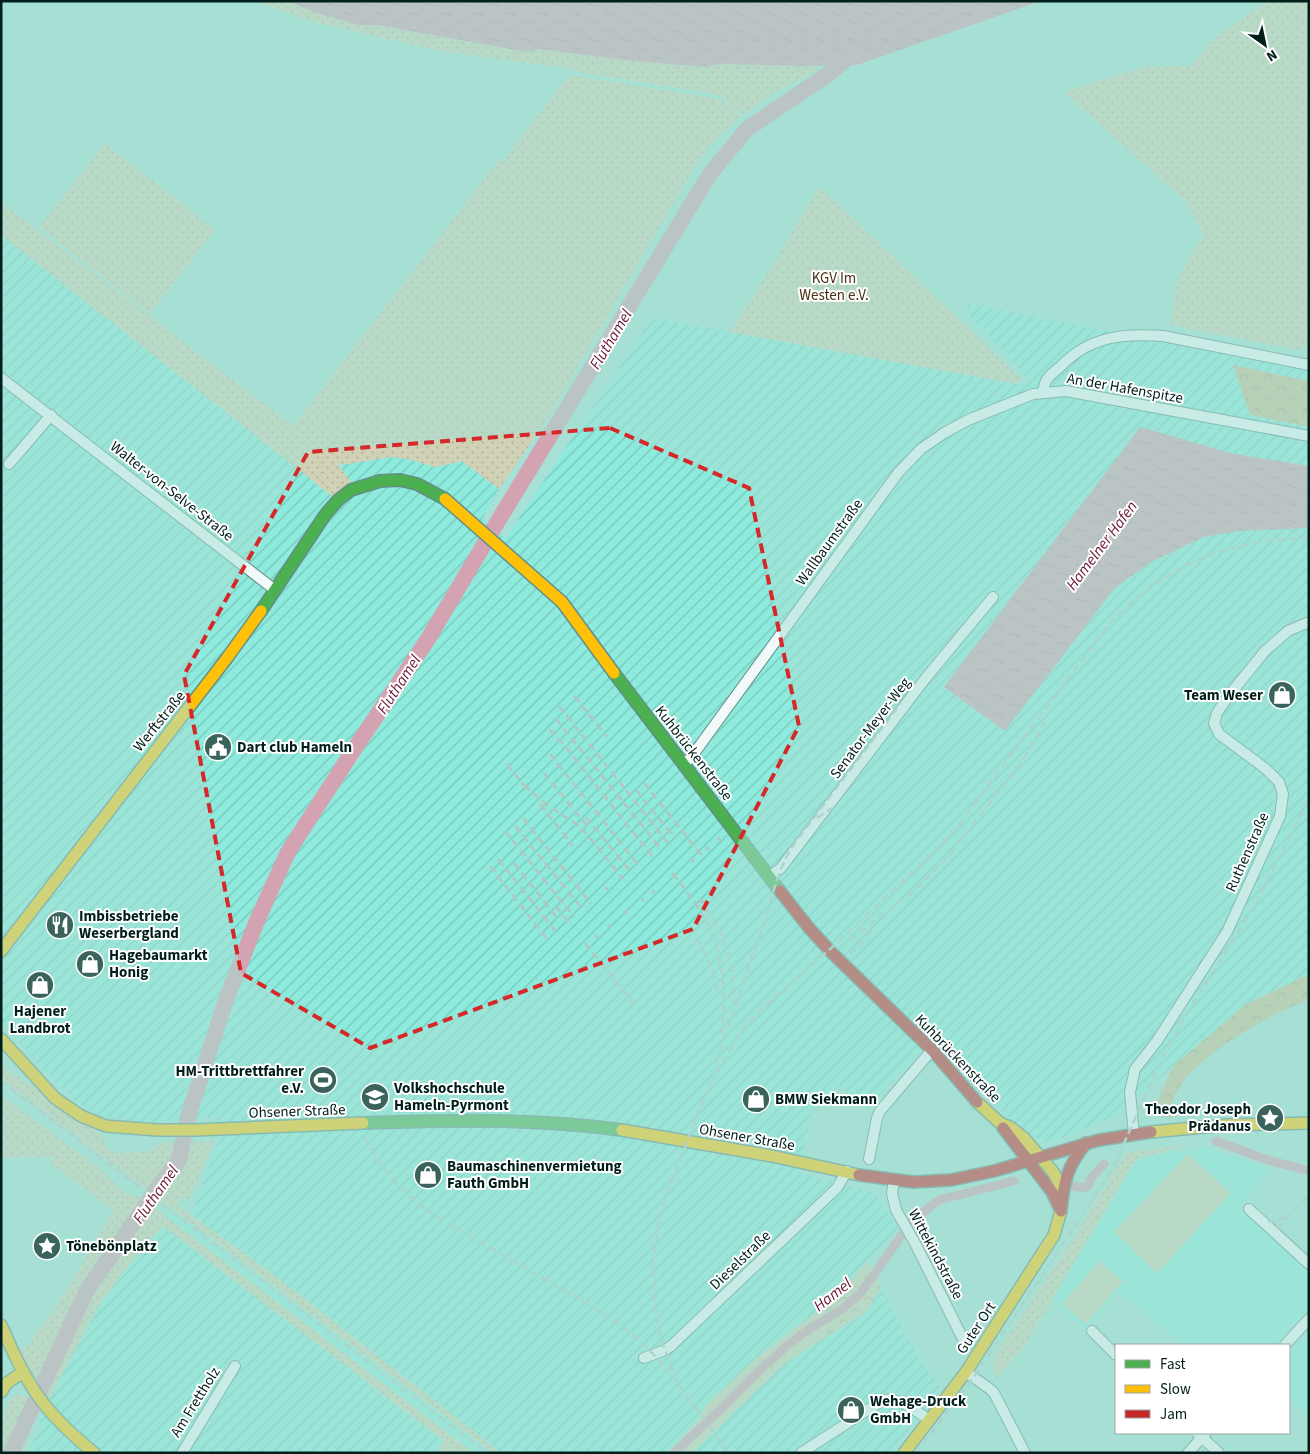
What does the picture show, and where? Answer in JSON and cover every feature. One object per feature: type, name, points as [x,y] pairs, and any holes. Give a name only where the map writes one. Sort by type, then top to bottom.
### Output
[{"type":"main road","name":"Kuhbrückenstraße","points":[[333,505],[356,487],[377,482],[399,479],[426,486],[444,498],[562,602],[634,700],[809,928],[932,1050],[964,1088],[1000,1123],[1004,1132],[1027,1160]]},
{"type":"main road","name":"Werftstraße","points":[[1,951],[61,875],[140,769],[210,682],[256,619],[333,505]]},
{"type":"main road","name":"Ohsener Straße","points":[[1,1038],[54,1098],[84,1118],[107,1126],[174,1132],[304,1125],[486,1120],[547,1122],[626,1130],[911,1182],[951,1180],[1100,1140],[1207,1126],[1248,1123],[1309,1123]]},
{"type":"main road","name":"Kuhbrückenstraße","points":[[1000,1123],[1010,1127],[1024,1138],[1040,1156]]},
{"type":"main road","name":"Guter Ort","points":[[904,1453],[966,1372],[1054,1235],[1060,1222],[1063,1193],[1069,1166],[1086,1143]]},
{"type":"main road","points":[[1040,1156],[1054,1173],[1063,1193]]},
{"type":"main road","points":[[1027,1160],[1052,1192],[1061,1213]]},
{"type":"main road","points":[[1,1325],[26,1378],[44,1405],[57,1420],[94,1453]]},
{"type":"main road","points":[[1,1392],[7,1383],[26,1378]]},
{"type":"street","name":"An der Hafenspitze","points":[[1308,362],[1163,336],[1145,334],[1114,337],[1092,343],[1070,357],[1046,381],[1043,392],[1066,391],[1309,436]]},
{"type":"street","name":"Walter-von-Selve-Straße","points":[[1,378],[275,590]]},
{"type":"street","name":"Wallbaumstraße","points":[[683,763],[690,758],[909,460],[944,433],[968,420],[1033,394],[1043,392]]},
{"type":"street","points":[[9,464],[50,415]]},
{"type":"street","name":"Senator-Meyer-Weg","points":[[770,876],[780,868],[925,679],[993,597]]},
{"type":"street","name":"Ruthenstraße","points":[[1134,1135],[1130,1092],[1135,1069],[1157,1040],[1227,932],[1280,816],[1282,806],[1283,794],[1279,782],[1266,769],[1219,734],[1214,723],[1216,713],[1265,651],[1288,631],[1309,622]]},
{"type":"street","points":[[869,1158],[880,1111],[932,1050]]},
{"type":"street","name":"Dieselstraße","points":[[644,1358],[671,1346],[837,1188],[847,1171]]},
{"type":"street","name":"Wittekindstraße","points":[[894,1180],[892,1193],[900,1220],[963,1339]]},
{"type":"street","points":[[1249,1209],[1309,1264]]},
{"type":"street","points":[[1287,1344],[1309,1319]]},
{"type":"street","points":[[1092,1331],[1115,1354]]},
{"type":"street","name":"Am Frettholz","points":[[182,1453],[235,1366]]},
{"type":"street","points":[[966,1372],[994,1393],[1025,1453]]},
{"type":"street","points":[[801,1453],[883,1400],[893,1399],[900,1401],[929,1420]]},
{"type":"street","points":[[1188,1453],[1202,1434],[1219,1453]]},
{"type":"highlighted area","points":[[610,428],[749,488],[799,726],[693,929],[370,1048],[241,973],[184,675],[308,452]]},
{"type":"shaded area","points":[[1,210],[339,465],[392,457],[408,459],[435,467],[462,461],[499,489],[483,518],[505,539],[652,318],[1022,385],[1031,382],[965,311],[969,304],[1309,370],[1309,974],[1245,1005],[1114,1117],[1046,1144],[1029,1135],[991,1101],[934,1036],[866,1110],[840,1085],[811,1114],[799,1173],[875,1193],[898,1228],[832,1300],[761,1354],[705,1406],[698,1420],[667,1453],[501,1453],[273,1274],[191,1216],[217,1143],[215,1117],[154,1122],[101,1117],[74,1100],[41,1068],[1,1022]]},
{"type":"shaded area","points":[[1208,1148],[1270,1169],[1240,1207],[1309,1272],[1309,1308],[1276,1344],[1229,1344],[1226,1342],[1224,1344],[1182,1344],[1119,1291],[1084,1330],[1053,1299],[1139,1158]]},
{"type":"shaded area","points":[[173,1208],[493,1453],[474,1453],[166,1217]]},
{"type":"shaded area","points":[[163,1225],[444,1441],[436,1453],[29,1453],[40,1425],[41,1416],[99,1305]]},
{"type":"shaded area","points":[[881,1288],[922,1362],[939,1386],[892,1453],[692,1453],[784,1364],[867,1311]]},
{"type":"shaded area","points":[[1309,1332],[1309,1415],[1290,1399],[1290,1351]]},
{"type":"green space","points":[[254,1],[288,1],[317,13],[359,25],[377,25],[528,52],[540,49],[623,60],[704,67],[718,64],[816,66],[818,68],[816,71],[770,95],[743,115],[720,96],[710,93],[583,73],[570,69],[440,51],[310,21]]},
{"type":"green space","points":[[1268,1],[1309,1],[1309,339],[1304,351],[1171,325],[1177,279],[1204,234],[1184,200],[1064,92],[1144,67],[1191,66],[1216,37]]},
{"type":"green space","points":[[569,75],[708,97],[725,102],[742,115],[713,142],[697,163],[548,418],[499,489],[462,461],[436,467],[408,459],[392,457],[340,465],[336,462],[355,487],[337,500],[1,235],[1,202],[293,426],[499,160],[502,162]]},
{"type":"green space","points":[[105,143],[215,230],[150,314],[39,227]]},
{"type":"green space","name":"KGV Im Westen e.V.","points":[[820,187],[1021,378],[1017,384],[730,332]]},
{"type":"green space","points":[[1233,365],[1309,381],[1309,427],[1250,415]]},
{"type":"green space","points":[[1309,974],[1309,1000],[1259,1023],[1223,1046],[1193,1070],[1181,1085],[1169,1109],[1178,1113],[1176,1117],[1164,1117],[1152,1112],[1174,1065],[1245,1005]]},
{"type":"green space","points":[[1,1063],[8,1071],[31,1085],[58,1109],[101,1134],[107,1149],[114,1153],[151,1151],[161,1143],[214,1141],[189,1200],[182,1197],[176,1204],[273,1274],[501,1453],[493,1453],[1,1079]]},
{"type":"green space","points":[[1,1096],[99,1168],[125,1194],[142,1198],[474,1453],[436,1453],[444,1441],[163,1226],[126,1269],[99,1305],[46,1405],[13,1352],[29,1346],[35,1333],[53,1312],[114,1210],[58,1168],[51,1165],[52,1157],[1,1157]]},
{"type":"green space","points":[[1188,1144],[1139,1158],[1133,1164],[1023,1348],[995,1380],[993,1358],[1074,1237],[1126,1153]]},
{"type":"green space","points":[[1188,1154],[1231,1193],[1157,1273],[1114,1232]]},
{"type":"green space","points":[[1099,1261],[1123,1281],[1086,1324],[1062,1304]]},
{"type":"green space","points":[[867,1262],[881,1288],[867,1311],[784,1364],[692,1453],[667,1453],[698,1420],[705,1406],[761,1354],[832,1300]]},
{"type":"green space","points":[[25,1395],[38,1412],[22,1453],[1,1453],[1,1423],[9,1400]]},
{"type":"water","points":[[288,1],[1041,1],[857,65],[718,64],[705,67],[623,60],[540,49],[528,52],[377,25],[359,25],[317,13]]},
{"type":"water","name":"Hamelner Hafen","points":[[1140,427],[1230,453],[1309,466],[1309,528],[1238,531],[1204,537],[1151,562],[1115,588],[1005,731],[944,687]]},
{"type":"waterway","name":"Fluthamel","points":[[11,1453],[87,1290],[179,1160],[188,1117],[226,1000],[256,923],[288,852],[428,639],[710,174],[747,129],[830,73],[856,51]]},
{"type":"waterway","name":"Hamel","points":[[1216,1141],[1268,1160],[1309,1171]]},
{"type":"waterway","name":"Hamel","points":[[1073,1186],[1082,1188],[1088,1186],[1091,1178],[1104,1164]]},
{"type":"waterway","name":"Hamel","points":[[674,1453],[789,1344],[842,1309],[860,1294],[912,1221],[939,1200],[1014,1181]]},
{"type":"railway","points":[[698,1411],[674,1375],[662,1342],[655,1307],[653,1263],[656,1236],[665,1198],[702,1103],[737,1038],[758,1012],[845,936],[940,846],[958,826],[1112,620],[1129,604],[1165,578],[1202,558],[1244,545],[1272,540],[1309,538]]},
{"type":"railway","points":[[574,696],[607,737]]},
{"type":"railway","points":[[716,1063],[776,882],[788,853],[901,703]]},
{"type":"railway","points":[[559,706],[668,843]]},
{"type":"railway","points":[[556,719],[661,849]]},
{"type":"railway","points":[[850,940],[906,897],[950,854],[1011,776],[1046,720]]},
{"type":"railway","points":[[549,729],[564,745],[652,856]]},
{"type":"railway","points":[[550,754],[639,866]]},
{"type":"railway","points":[[507,764],[527,789]]},
{"type":"railway","points":[[544,773],[588,827]]},
{"type":"railway","points":[[644,783],[702,856]]},
{"type":"railway","points":[[524,785],[547,805],[581,827],[623,879]]},
{"type":"railway","points":[[636,790],[675,838]]},
{"type":"railway","points":[[916,1453],[974,1377],[1111,1172],[1166,1050],[1257,902],[1309,799]]},
{"type":"railway","points":[[540,804],[573,846]]},
{"type":"railway","points":[[817,818],[832,808]]},
{"type":"railway","points":[[586,817],[631,872]]},
{"type":"railway","points":[[523,818],[591,904]]},
{"type":"railway","points":[[515,826],[583,910]]},
{"type":"railway","points":[[505,831],[574,917]]},
{"type":"railway","points":[[718,837],[721,841]]},
{"type":"railway","points":[[706,847],[709,850]]},
{"type":"railway","points":[[498,859],[556,932]]},
{"type":"railway","points":[[691,859],[694,862]]},
{"type":"railway","points":[[514,863],[557,918]]},
{"type":"railway","points":[[490,866],[547,939]]},
{"type":"railway","points":[[672,873],[691,897],[714,937],[721,963],[723,991],[722,1033]]},
{"type":"railway","points":[[605,887],[608,890]]},
{"type":"railway","points":[[700,899],[715,922],[726,947],[732,973],[733,1001]]},
{"type":"railway","points":[[556,906],[568,922]]},
{"type":"railway","points":[[850,954],[873,929]]},
{"type":"railway","points":[[595,935],[598,938]]},
{"type":"railway","points":[[696,939],[710,964],[718,993]]},
{"type":"railway","points":[[585,943],[639,1010]]},
{"type":"railway","points":[[1,1081],[487,1453]]},
{"type":"railway","points":[[365,1138],[388,1174],[412,1199],[440,1218],[604,1314],[645,1346],[670,1374]]},
{"type":"railway","points":[[1277,1229],[1309,1195]]},
{"type":"railway","points":[[1268,1221],[1275,1222],[1286,1216]]},
{"type":"railway","points":[[694,1406],[728,1453]]},
{"type":"traffic: fast","points":[[261,611],[325,515],[338,500],[351,490],[380,481],[400,480],[417,484],[445,499]]},
{"type":"traffic: fast","points":[[614,673],[780,891]]},
{"type":"traffic: fast","points":[[363,1123],[525,1122],[557,1123],[622,1130]]},
{"type":"traffic: slow","points":[[445,499],[562,602],[614,673]]},
{"type":"traffic: slow","points":[[1,951],[227,658],[261,611]]},
{"type":"traffic: slow","points":[[1,1039],[55,1098],[81,1116],[106,1126],[157,1130],[196,1130],[363,1123]]},
{"type":"traffic: slow","points":[[977,1102],[1000,1123],[1010,1127],[1024,1138],[1054,1173],[1063,1193]]},
{"type":"traffic: slow","points":[[1151,1132],[1226,1125],[1309,1123]]},
{"type":"traffic: slow","points":[[622,1130],[772,1156],[859,1175]]},
{"type":"traffic: slow","points":[[904,1453],[966,1372],[1054,1235],[1061,1211]]},
{"type":"traffic: slow","points":[[1,1325],[20,1366],[37,1395],[49,1411],[94,1453]]},
{"type":"traffic: slow","points":[[1,1392],[7,1383],[23,1372]]},
{"type":"traffic: jam","points":[[780,891],[809,928],[832,953],[932,1050],[977,1102]]},
{"type":"traffic: jam","points":[[1003,1128],[1052,1192],[1060,1209]]},
{"type":"traffic: jam","points":[[859,1175],[913,1182],[951,1180],[994,1171],[1099,1140],[1151,1132]]},
{"type":"traffic: jam","points":[[1061,1211],[1068,1175],[1074,1160],[1086,1143]]},
{"type":"place","name":"Team Weser","points":[[1282,695]]},
{"type":"place","name":"Dart club Hameln","points":[[218,747]]},
{"type":"place","name":"Imbissbetriebe Weserbergland","points":[[60,925]]},
{"type":"place","name":"Hagebaumarkt Honig","points":[[90,964]]},
{"type":"place","name":"Hajener Landbrot","points":[[40,985]]},
{"type":"place","name":"HM-Trittbrettfahrer e.V.","points":[[323,1080]]},
{"type":"place","name":"Volkshochschule Hameln-Pyrmont","points":[[375,1097]]},
{"type":"place","name":"BMW Siekmann","points":[[756,1099]]},
{"type":"place","name":"Theodor Joseph Prädanus","points":[[1270,1118]]},
{"type":"place","name":"Baumaschinenvermietung Fauth GmbH","points":[[428,1175]]},
{"type":"place","name":"Tönebönplatz","points":[[47,1246]]},
{"type":"place","name":"Wehage-Druck GmbH","points":[[851,1410]]}]
